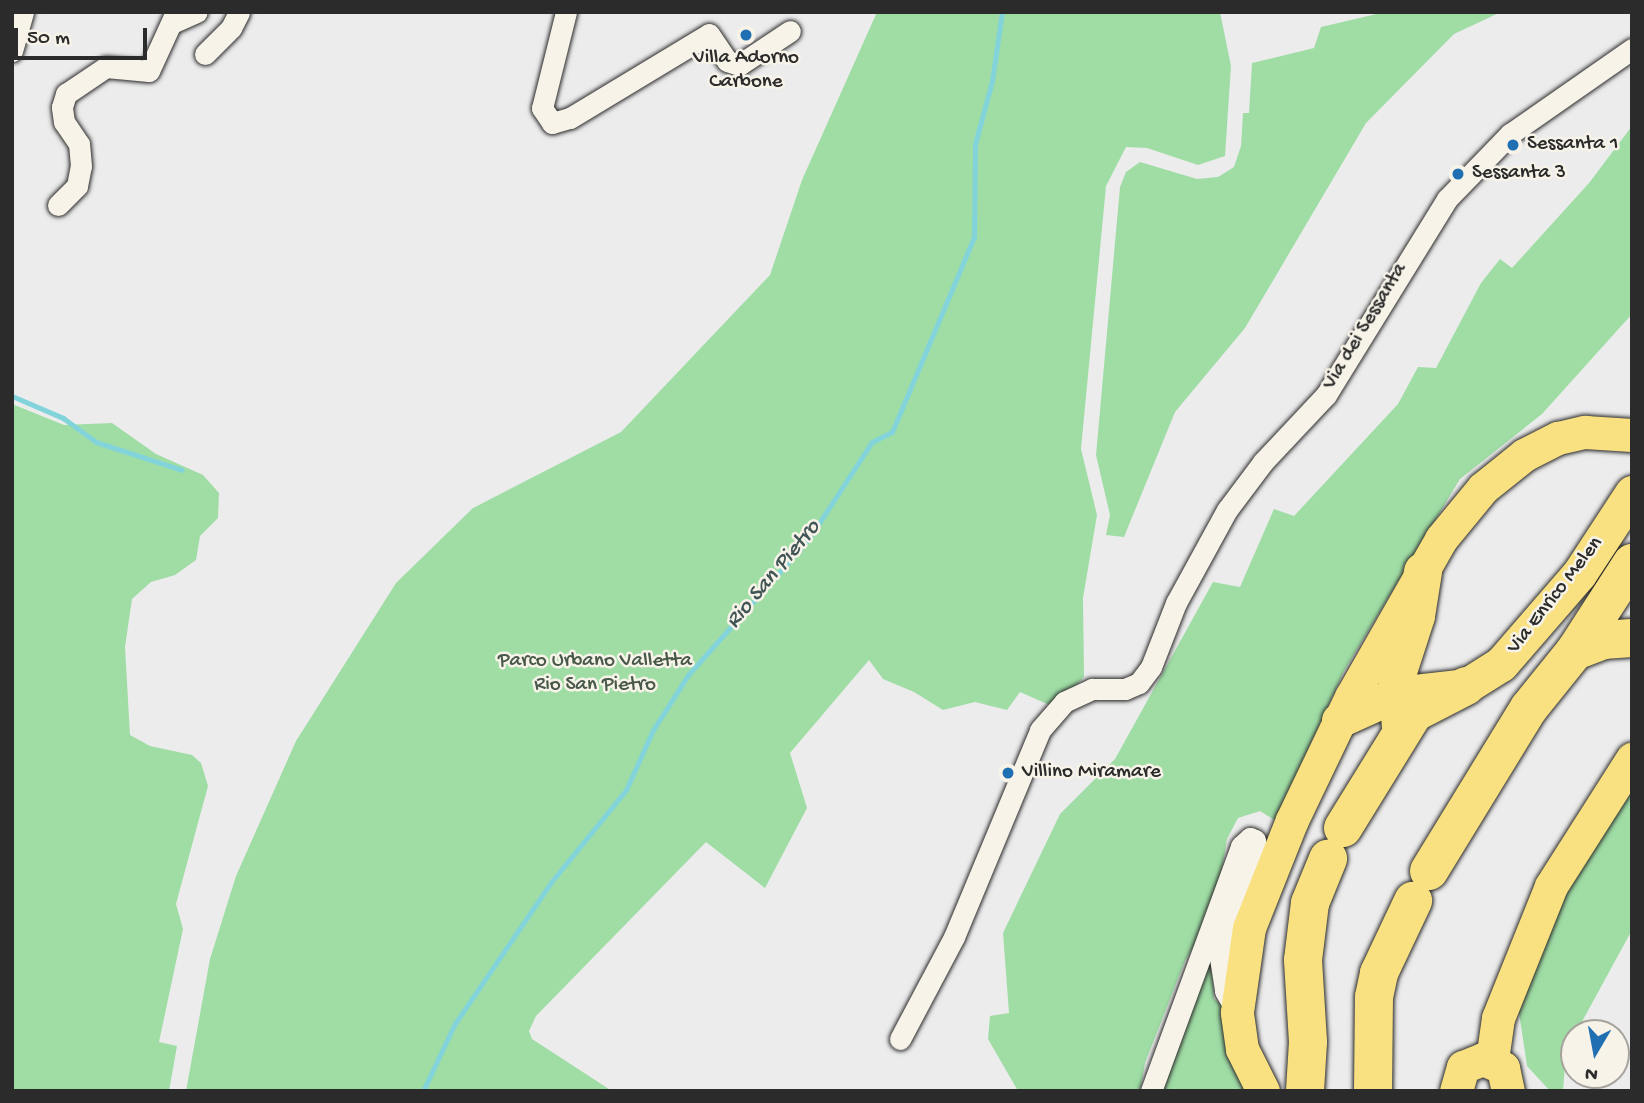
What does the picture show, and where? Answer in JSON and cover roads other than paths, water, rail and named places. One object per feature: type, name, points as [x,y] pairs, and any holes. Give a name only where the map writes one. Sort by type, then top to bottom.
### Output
[{"type":"highway","name":"Via Enrico Melen","points":[[1466,686],[1501,664],[1525,641],[1579,574],[1632,493]]},
{"type":"highway","points":[[1373,1091],[1372,1024],[1379,973],[1421,886],[1529,708],[1575,651],[1632,563]]},
{"type":"highway","points":[[1304,1086],[1303,960],[1310,903],[1335,843],[1399,711],[1397,675],[1416,616],[1423,572]]},
{"type":"highway","points":[[1575,651],[1603,640],[1632,638]]},
{"type":"highway","points":[[1339,720],[1361,706],[1399,711],[1466,686]]},
{"type":"highway","points":[[1347,1091],[1372,1024]]},
{"type":"main road","points":[[1263,1091],[1242,1049],[1237,1012],[1249,928],[1339,720],[1423,572],[1476,495],[1539,446],[1585,432],[1632,435]]},
{"type":"main road","points":[[1505,1082],[1498,1018],[1551,886],[1632,759]]},
{"type":"main road","points":[[1456,1091],[1463,1067],[1478,1059],[1505,1082]]},
{"type":"street","points":[[12,51],[23,12]]},
{"type":"street","points":[[58,205],[77,186],[81,166],[79,144],[64,122],[62,107],[66,94],[106,66],[149,71],[174,17],[197,12]]},
{"type":"street","points":[[205,54],[231,28],[239,12]]},
{"type":"street","points":[[566,12],[542,108],[552,123],[570,118],[709,34],[727,61],[739,65],[790,31]]},
{"type":"street","name":"Via dei Sessanta","points":[[900,1039],[954,937],[1041,730],[1065,702],[1092,689],[1125,689],[1139,683],[1151,667],[1176,603],[1227,510],[1263,462],[1326,396],[1447,199],[1510,134],[1632,49]]},
{"type":"street","points":[[1151,1091],[1241,846],[1250,838],[1255,840],[1257,852],[1220,958],[1225,991],[1237,1012]]},
{"type":"waterway","name":"Rio San Pietro","points":[[423,1091],[454,1025],[552,881],[626,790],[653,730],[688,675],[808,540],[872,442],[892,432],[974,237],[975,144],[992,81],[1002,12]]},
{"type":"waterway","points":[[12,396],[63,418],[96,442],[182,470]]},
{"type":"place","name":"Villa Adorno Carbone","points":[[746,35]]},
{"type":"place","name":"Sessanta 1","points":[[1513,145]]},
{"type":"place","name":"Sessanta 3","points":[[1458,174]]},
{"type":"place","name":"Villino Miramare","points":[[1008,773]]},
{"type":"park label","name":"Parco Urbano Valletta Rio San Pietro","points":[[595,674]]}]
